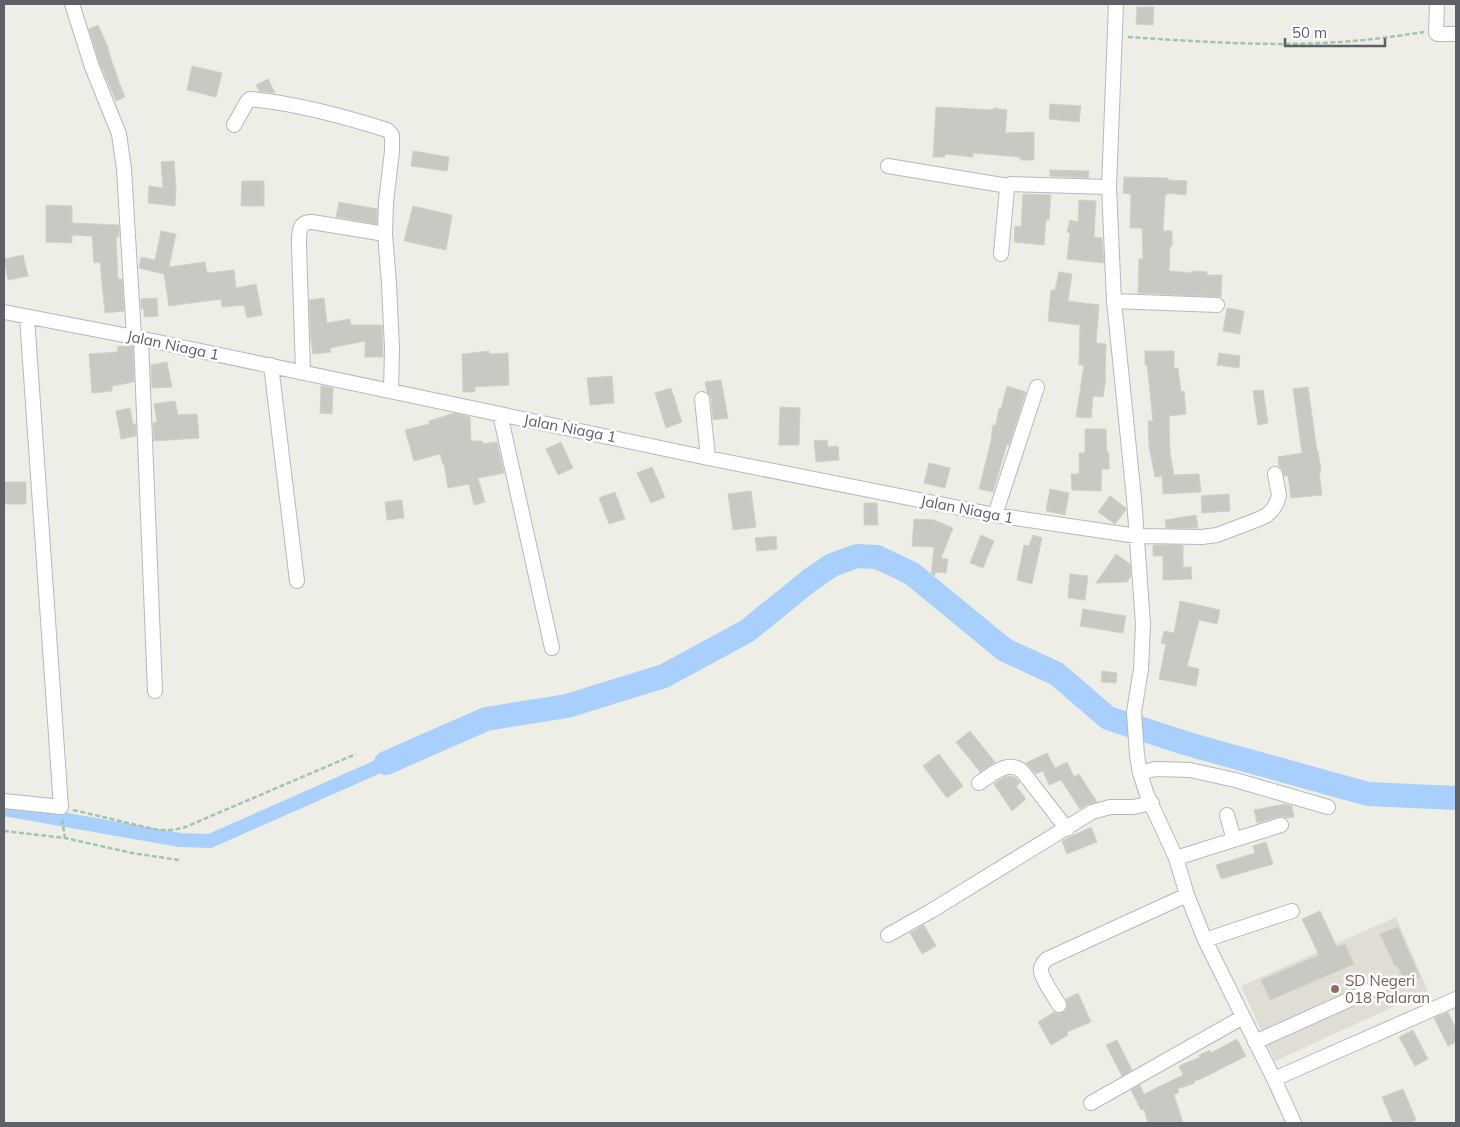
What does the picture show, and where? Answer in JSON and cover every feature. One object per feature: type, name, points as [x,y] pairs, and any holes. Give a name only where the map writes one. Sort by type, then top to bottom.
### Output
[{"type":"street","points":[[72,4],[92,68],[119,134],[124,169],[138,338],[155,692]]},
{"type":"street","points":[[1116,4],[1109,187],[1114,301],[1137,536],[1143,624],[1143,649],[1134,712],[1137,755],[1147,795],[1176,858],[1186,895],[1205,940],[1294,1123]]},
{"type":"street","points":[[1438,4],[1435,30],[1438,34],[1456,34]]},
{"type":"street","points":[[234,125],[250,99],[314,111],[387,130],[392,136],[384,234],[389,284],[392,349],[391,392]]},
{"type":"street","points":[[888,166],[1008,186],[1015,183],[1109,187]]},
{"type":"street","points":[[1001,254],[1008,186]]},
{"type":"street","points":[[303,372],[299,245],[301,225],[306,222],[312,222],[384,234]]},
{"type":"street","points":[[1114,301],[1217,305]]},
{"type":"street","name":"Jalan Niaga 1","points":[[4,312],[272,365],[391,392],[708,458],[995,515],[1137,536],[1202,537],[1218,535],[1259,519],[1267,515],[1277,502],[1279,495],[1275,474]]},
{"type":"street","points":[[4,801],[61,807],[27,317]]},
{"type":"street","points":[[272,365],[297,581]]},
{"type":"street","points":[[995,515],[1038,387]]},
{"type":"street","points":[[702,399],[708,458]]},
{"type":"street","points":[[500,414],[552,648]]},
{"type":"street","points":[[979,783],[1005,767],[1017,767],[1067,829]]},
{"type":"street","points":[[1140,773],[1155,769],[1190,770],[1235,780],[1328,808]]},
{"type":"street","points":[[888,935],[1067,829],[1092,812],[1110,807],[1133,807],[1152,803]]},
{"type":"street","points":[[1227,815],[1234,840]]},
{"type":"street","points":[[1176,858],[1281,825]]},
{"type":"street","points":[[1059,1005],[1040,970],[1047,959],[1186,895]]},
{"type":"street","points":[[1205,940],[1292,911]]},
{"type":"street","points":[[1255,1042],[1382,985]]},
{"type":"street","points":[[1274,1079],[1456,999]]},
{"type":"street","points":[[1091,1103],[1243,1017]]},
{"type":"path","points":[[1114,36],[1207,43],[1294,44],[1363,40],[1435,30]]},
{"type":"path","points":[[61,807],[158,830],[183,828],[356,754]]},
{"type":"path","points":[[4,831],[65,838],[132,853],[179,860]]},
{"type":"path","points":[[64,832],[65,838]]},
{"type":"shaded area","name":"SD Negeri 018 Palaran","points":[[1396,917],[1428,991],[1275,1061],[1241,986]]},
{"type":"building","points":[[1137,7],[1154,7],[1153,25],[1136,24]]},
{"type":"building","points":[[98,25],[109,49],[125,97],[116,101],[100,64],[89,29]]},
{"type":"building","points":[[192,66],[222,73],[216,97],[187,90]]},
{"type":"building","points":[[268,79],[275,93],[259,91],[256,85]]},
{"type":"building","points":[[1050,104],[1081,106],[1079,122],[1049,119]]},
{"type":"building","points":[[936,107],[1007,110],[1005,133],[1034,132],[1034,160],[1020,160],[1020,157],[973,153],[973,157],[945,154],[945,157],[933,157]]},
{"type":"building","points":[[413,151],[449,157],[447,171],[411,166]]},
{"type":"building","points":[[174,161],[175,206],[148,203],[149,186],[163,188],[161,162]]},
{"type":"building","points":[[1050,170],[1089,171],[1088,178],[1050,176]]},
{"type":"building","points":[[1124,177],[1168,178],[1168,180],[1187,181],[1186,195],[1167,193],[1165,195],[1163,231],[1172,231],[1169,271],[1207,272],[1207,275],[1222,275],[1221,297],[1138,293],[1139,259],[1143,259],[1142,228],[1130,228],[1131,194],[1123,193]]},
{"type":"building","points":[[242,181],[264,181],[264,206],[241,206]]},
{"type":"building","points":[[1023,194],[1051,195],[1044,245],[1014,242],[1015,226],[1021,227]]},
{"type":"building","points":[[1079,200],[1096,201],[1094,237],[1102,238],[1104,263],[1067,259],[1070,233],[1067,232],[1070,220],[1078,222]]},
{"type":"building","points":[[339,202],[377,209],[377,224],[336,217]]},
{"type":"building","points":[[46,205],[72,206],[72,223],[119,225],[119,237],[116,237],[118,279],[122,279],[124,311],[105,313],[100,262],[94,263],[92,236],[72,235],[72,243],[46,242]]},
{"type":"building","points":[[413,206],[452,215],[446,250],[404,241]]},
{"type":"building","points":[[161,231],[176,234],[169,267],[205,262],[207,273],[234,270],[236,288],[256,284],[262,315],[247,318],[244,305],[222,307],[221,299],[169,306],[164,274],[139,268],[141,257],[155,260]]},
{"type":"building","points":[[23,255],[28,276],[8,280],[4,259]]},
{"type":"building","points":[[1059,272],[1072,274],[1068,301],[1099,305],[1096,343],[1106,344],[1106,377],[1103,397],[1093,396],[1091,418],[1076,417],[1084,365],[1079,365],[1080,325],[1048,321],[1051,290],[1055,290]]},
{"type":"building","points":[[157,298],[158,316],[144,317],[144,309],[141,309],[141,299]]},
{"type":"building","points":[[324,298],[327,323],[350,319],[351,325],[382,325],[383,357],[365,357],[365,341],[330,348],[331,352],[313,354],[309,300]]},
{"type":"building","points":[[1227,308],[1244,311],[1240,334],[1223,331]]},
{"type":"building","points":[[133,346],[134,382],[112,386],[112,391],[92,393],[89,354],[118,352],[117,347]]},
{"type":"building","points":[[489,351],[489,354],[508,353],[509,385],[475,387],[475,392],[463,392],[462,354]]},
{"type":"building","points":[[1145,351],[1174,351],[1174,368],[1178,368],[1181,392],[1184,391],[1186,414],[1169,416],[1170,453],[1174,475],[1199,474],[1201,492],[1163,494],[1162,476],[1155,477],[1149,446],[1148,421],[1153,421],[1147,365],[1145,365]]},
{"type":"building","points":[[1219,353],[1240,356],[1239,368],[1217,365]]},
{"type":"building","points":[[167,362],[172,387],[152,388],[151,365]]},
{"type":"building","points":[[612,376],[614,403],[590,405],[587,378]]},
{"type":"building","points":[[721,380],[728,418],[713,420],[711,398],[707,392],[705,382]]},
{"type":"building","points":[[321,386],[333,388],[332,414],[320,413]]},
{"type":"building","points":[[1007,386],[1026,392],[1009,445],[1007,444],[993,492],[979,489],[993,425],[996,425],[999,408],[1001,409]]},
{"type":"building","points":[[1308,387],[1321,471],[1319,471],[1322,495],[1291,498],[1288,476],[1284,476],[1279,466],[1278,457],[1302,453],[1293,389]]},
{"type":"building","points":[[671,388],[682,422],[666,428],[655,393]]},
{"type":"building","points":[[1263,390],[1268,423],[1258,425],[1253,391]]},
{"type":"building","points":[[175,401],[178,415],[197,414],[199,438],[154,441],[153,423],[157,422],[154,404]]},
{"type":"building","points":[[780,407],[800,408],[799,445],[779,445]]},
{"type":"building","points":[[130,408],[133,424],[136,424],[136,436],[121,439],[116,411]]},
{"type":"building","points":[[454,413],[470,417],[471,441],[482,441],[482,444],[497,442],[504,473],[478,478],[485,502],[474,505],[469,484],[448,488],[444,464],[440,454],[414,461],[405,430],[429,424],[429,421]]},
{"type":"building","points":[[1085,429],[1106,429],[1109,469],[1102,469],[1101,491],[1072,490],[1071,474],[1079,474],[1079,453],[1085,453]]},
{"type":"building","points":[[827,440],[828,447],[838,446],[839,460],[816,462],[814,441]]},
{"type":"building","points":[[561,442],[573,468],[558,475],[546,449]]},
{"type":"building","points":[[929,463],[950,468],[945,488],[924,483]]},
{"type":"building","points":[[652,467],[665,497],[651,503],[637,473]]},
{"type":"building","points":[[4,482],[26,482],[26,504],[4,504]]},
{"type":"building","points":[[1050,489],[1069,493],[1065,515],[1046,511]]},
{"type":"building","points":[[751,491],[756,527],[733,530],[728,494]]},
{"type":"building","points":[[615,492],[625,519],[609,524],[599,498]]},
{"type":"building","points":[[1229,494],[1230,511],[1202,513],[1201,496]]},
{"type":"building","points":[[1110,496],[1126,508],[1115,524],[1098,512]]},
{"type":"building","points":[[402,500],[404,518],[387,520],[385,502]]},
{"type":"building","points":[[864,503],[877,503],[878,525],[864,525]]},
{"type":"building","points":[[1196,515],[1198,528],[1166,528],[1165,520]]},
{"type":"building","points":[[914,519],[934,520],[953,528],[941,558],[948,559],[946,573],[936,572],[934,576],[931,575],[934,547],[912,546]]},
{"type":"building","points":[[981,535],[994,541],[983,568],[970,563]]},
{"type":"building","points":[[1033,535],[1042,538],[1032,584],[1017,580],[1024,545],[1029,546]]},
{"type":"building","points":[[776,536],[777,549],[757,551],[755,538]]},
{"type":"building","points":[[1153,545],[1183,545],[1183,567],[1191,567],[1192,579],[1163,580],[1163,556],[1153,556]]},
{"type":"building","points":[[1116,554],[1130,564],[1131,576],[1127,582],[1096,583]]},
{"type":"building","points":[[1070,574],[1088,576],[1085,600],[1068,598]]},
{"type":"building","points":[[1180,601],[1220,610],[1217,624],[1199,620],[1187,666],[1199,669],[1196,686],[1159,679],[1166,644],[1161,643],[1164,631],[1174,633]]},
{"type":"building","points":[[1083,609],[1126,616],[1123,633],[1080,626]]},
{"type":"building","points":[[1102,671],[1117,673],[1116,683],[1101,682]]},
{"type":"building","points":[[970,731],[995,762],[980,772],[956,742]]},
{"type":"building","points":[[1047,753],[1055,768],[1067,762],[1074,777],[1079,774],[1097,802],[1088,804],[1080,809],[1061,780],[1049,785],[1043,771],[1036,774],[1026,763]]},
{"type":"building","points":[[939,754],[963,786],[947,798],[923,766]]},
{"type":"building","points":[[1006,776],[1016,778],[1020,783],[1016,786],[1026,799],[1012,811],[994,784]]},
{"type":"building","points":[[1285,804],[1292,806],[1294,817],[1287,818],[1282,816],[1257,823],[1254,810]]},
{"type":"building","points":[[1091,827],[1097,842],[1067,854],[1062,841]]},
{"type":"building","points":[[1266,842],[1273,864],[1221,879],[1216,865],[1255,853],[1253,846]]},
{"type":"building","points":[[1320,911],[1337,947],[1345,944],[1354,964],[1270,1000],[1261,980],[1319,955],[1302,919]]},
{"type":"building","points":[[924,925],[936,946],[922,954],[910,933]]},
{"type":"building","points":[[1398,927],[1420,977],[1405,983],[1380,934]]},
{"type":"building","points":[[1078,993],[1091,1022],[1067,1032],[1068,1035],[1051,1045],[1038,1022],[1054,1012],[1059,1014],[1064,1012],[1068,1006],[1066,999]]},
{"type":"building","points":[[1448,1012],[1456,1029],[1456,1042],[1448,1046],[1434,1018]]},
{"type":"building","points":[[1413,1030],[1428,1059],[1415,1066],[1399,1037]]},
{"type":"building","points":[[1237,1039],[1246,1056],[1194,1081],[1195,1083],[1177,1089],[1179,1092],[1174,1095],[1183,1123],[1148,1123],[1144,1109],[1141,1110],[1131,1090],[1140,1085],[1144,1094],[1183,1075],[1179,1066],[1200,1057],[1199,1055],[1210,1050],[1211,1053]]},
{"type":"building","points":[[1117,1040],[1132,1070],[1122,1076],[1106,1045]]},
{"type":"building","points":[[1403,1089],[1416,1120],[1409,1123],[1393,1123],[1382,1097]]},
{"type":"waterway","points":[[386,763],[486,719],[567,706],[664,676],[747,631],[810,580],[832,565],[857,556],[877,557],[911,573],[1005,650],[1057,674],[1108,718],[1188,744],[1368,794],[1456,798]]},
{"type":"waterway","points":[[4,809],[180,840],[210,841],[386,763]]},
{"type":"place","name":"SD Negeri 018 Palaran","points":[[1335,989]]}]
